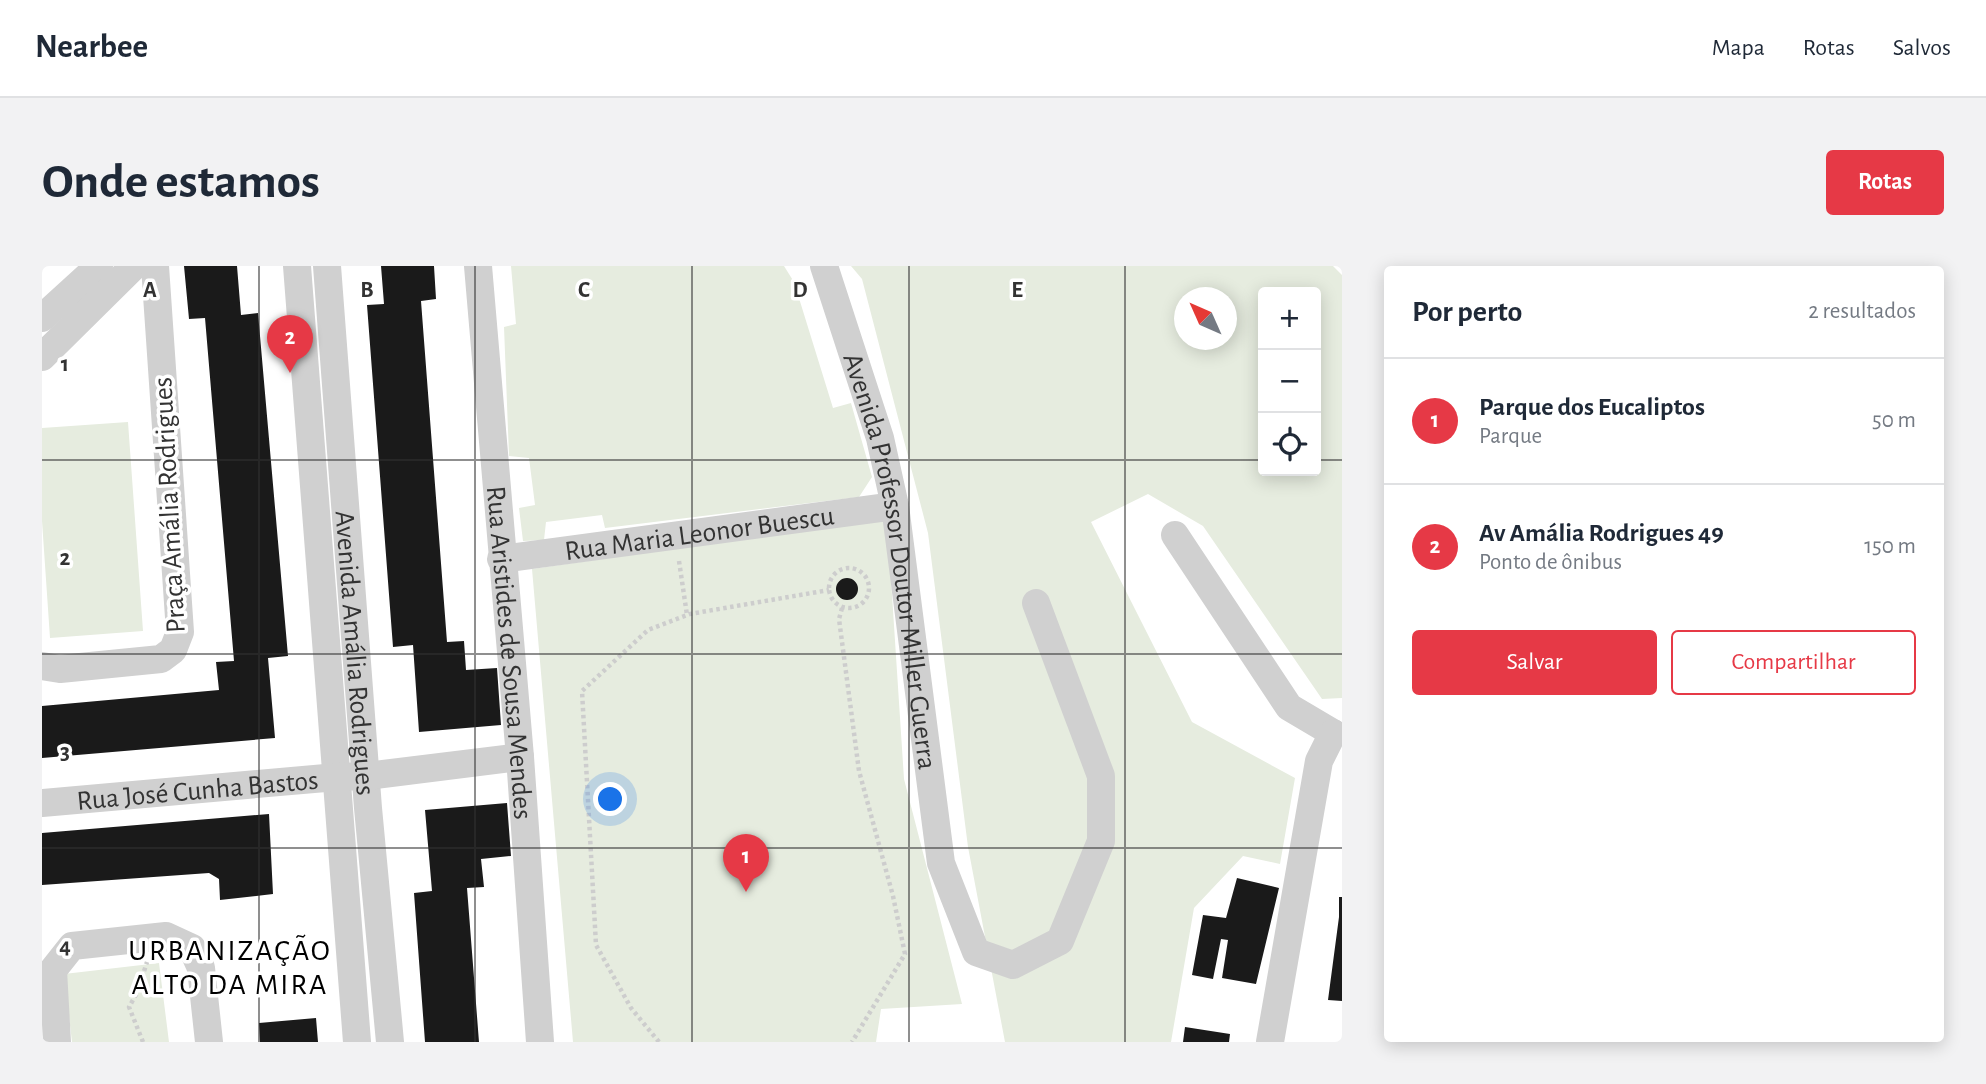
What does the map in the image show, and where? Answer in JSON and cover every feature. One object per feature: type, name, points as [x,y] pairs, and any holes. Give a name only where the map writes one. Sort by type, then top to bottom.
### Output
[{"type":"street","points":[[42,318],[99,266]]},
{"type":"street","points":[[42,357],[135,266]]},
{"type":"street","name":"Praça Amália Rodrigues","points":[[42,666],[60,669],[161,659],[173,650],[180,632],[155,266]]},
{"type":"street","name":"Avenida Amália Rodrigues","points":[[297,266],[357,1042]]},
{"type":"street","name":"Avenida Amália Rodrigues","points":[[327,266],[390,1042]]},
{"type":"street","name":"Rua Aristides de Sousa Mendes","points":[[478,266],[520,757],[540,1042]]},
{"type":"street","name":"Avenida Professor Doutor Miller Guerra","points":[[824,266],[880,439],[895,506],[941,863],[976,952],[1013,965],[1060,941],[1101,841],[1101,776],[1036,603]]},
{"type":"street","name":"Rua Maria Leonor Buescu","points":[[501,559],[895,506]]},
{"type":"street","points":[[1175,535],[1289,707],[1338,730],[1319,761],[1269,1042]]},
{"type":"street","name":"Rua José Cunha Bastos","points":[[42,803],[367,776],[520,757]]},
{"type":"street","points":[[57,1042],[53,970],[72,946],[166,936],[192,948],[201,968],[209,1042]]},
{"type":"path","points":[[674,536],[687,615]]},
{"type":"path","points":[[856,569],[867,579],[868,595],[858,607],[842,608],[831,597],[830,582],[840,570],[856,569]]},
{"type":"path","points":[[659,1042],[631,1008],[596,944],[582,691],[648,630],[687,615],[829,590]]},
{"type":"path","points":[[842,608],[839,619],[859,771],[893,896],[905,954],[852,1042]]},
{"type":"path","points":[[143,1042],[129,1007],[147,964],[146,938]]},
{"type":"shaded area","points":[[511,266],[784,266],[794,282],[833,408],[851,403],[872,477],[859,497],[605,528],[602,515],[546,522],[544,540],[523,541],[519,508],[535,505],[529,458],[509,456],[504,327],[516,324]]},
{"type":"shaded area","points":[[851,266],[1333,266],[1342,275],[1342,698],[1322,699],[1203,526],[1148,494],[1091,522],[1192,722],[1295,778],[1280,864],[1243,856],[1194,908],[1171,1042],[1005,1042],[968,847],[928,533],[862,279]]},
{"type":"shaded area","points":[[128,422],[143,631],[50,638],[42,521],[42,428]]},
{"type":"shaded area","points":[[887,518],[904,779],[962,1004],[881,1009],[876,1042],[573,1042],[532,569]]},
{"type":"shaded area","points":[[159,963],[169,1042],[72,1042],[64,974]]},
{"type":"building","points":[[184,266],[237,266],[241,315],[258,313],[288,656],[268,658],[275,738],[42,758],[42,706],[219,690],[216,662],[234,661],[205,318],[189,319]]},
{"type":"building","points":[[381,266],[434,266],[436,299],[421,301],[447,642],[464,641],[466,670],[497,668],[501,725],[419,732],[413,645],[393,647],[367,305],[384,304]]},
{"type":"building","points":[[847,578],[857,585],[858,589],[851,599],[847,600],[837,593],[836,589],[843,579]]},
{"type":"building","points":[[507,803],[511,856],[481,859],[484,887],[467,888],[479,1042],[425,1042],[414,893],[432,891],[425,810]]},
{"type":"building","points":[[269,814],[273,894],[220,900],[219,879],[209,873],[42,885],[42,833]]},
{"type":"building","points":[[1237,878],[1279,888],[1256,984],[1222,978],[1228,940],[1221,939],[1213,979],[1192,975],[1203,915],[1226,918]]},
{"type":"building","points":[[1339,897],[1342,897],[1342,1001],[1328,1000],[1339,917]]},
{"type":"building","points":[[316,1018],[318,1042],[260,1042],[259,1023]]},
{"type":"building","points":[[1185,1027],[1230,1034],[1229,1042],[1183,1042]]},
{"type":"place","name":"Av Amália Rodrigues 49","points":[[290,373]]},
{"type":"place","name":"Parque dos Eucaliptos","points":[[746,892]]},
{"type":"district","name":"URBANIZAÇÃO ALTO DA MIRA","points":[[230,967]]}]
